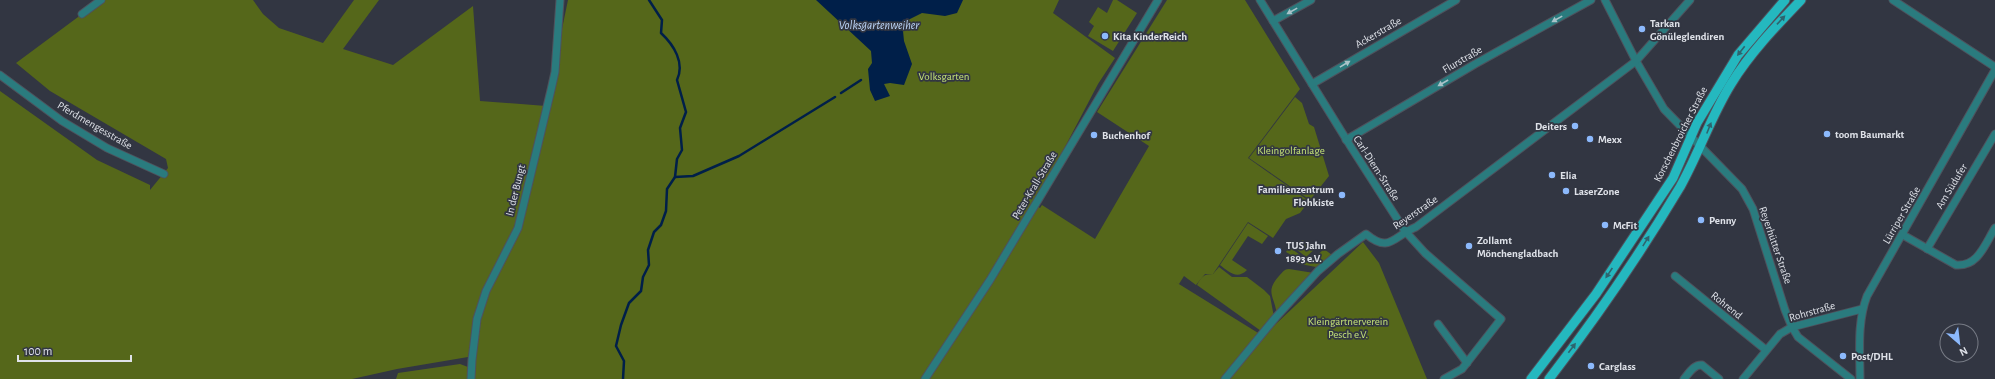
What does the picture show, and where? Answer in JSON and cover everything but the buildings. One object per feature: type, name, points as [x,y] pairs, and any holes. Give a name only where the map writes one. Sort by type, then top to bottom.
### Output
[{"type":"main road","name":"Korschenbroicher Straße","points":[[1531,379],[1596,294],[1674,178],[1710,100],[1738,55],[1785,0]]},
{"type":"main road","name":"Korschenbroicher Straße","points":[[1548,379],[1594,320],[1639,253],[1680,186],[1701,147],[1712,120],[1731,84],[1769,33],[1801,0]]},
{"type":"street","points":[[82,14],[101,0]]},
{"type":"street","name":"In der Bungt","points":[[471,379],[477,319],[486,291],[518,228],[551,90],[560,0]]},
{"type":"street","name":"Peter-Krall-Straße","points":[[926,379],[990,280],[1158,0]]},
{"type":"street","name":"Carl-Diem-Straße","points":[[1260,0],[1346,140],[1405,231],[1425,253],[1501,319],[1462,369],[1444,379]]},
{"type":"street","points":[[1273,21],[1311,0]]},
{"type":"street","name":"Ackerstraße","points":[[1312,84],[1456,0]]},
{"type":"street","name":"Flurstraße","points":[[1346,140],[1475,64],[1591,0]]},
{"type":"street","name":"Reyerhütter Straße","points":[[1605,0],[1636,61],[1664,109],[1742,189],[1753,210],[1792,327]]},
{"type":"street","name":"Reyerstraße","points":[[1225,379],[1236,364],[1318,271],[1338,254],[1366,234],[1374,241],[1382,244],[1392,242],[1405,231],[1421,223],[1636,61],[1690,0]]},
{"type":"street","points":[[1893,0],[1995,67]]},
{"type":"street","name":"Lürriper Straße","points":[[1860,379],[1860,332],[1862,309],[1867,296],[1903,235],[1995,70]]},
{"type":"street","name":"Pferdmengesstraße","points":[[0,75],[62,121],[107,148],[164,174]]},
{"type":"street","name":"Am Südufer","points":[[1927,249],[1995,134]]},
{"type":"street","points":[[1903,235],[1956,265],[1964,266],[1971,263],[1978,256],[1995,228]]},
{"type":"street","name":"Rohrend","points":[[1675,276],[1766,350]]},
{"type":"street","name":"Rohrstraße","points":[[1743,379],[1780,334],[1792,327],[1862,309]]},
{"type":"street","points":[[1438,324],[1467,362]]},
{"type":"street","points":[[1792,327],[1798,337],[1851,379]]},
{"type":"street","points":[[1684,379],[1694,367],[1702,365],[1719,379]]},
{"type":"green space","points":[[101,0],[253,0],[263,14],[279,28],[323,43],[354,0],[379,0],[343,49],[393,65],[473,6],[480,101],[546,106],[568,0],[1059,0],[1053,13],[1115,58],[1098,84],[1035,204],[1040,208],[1042,205],[1095,239],[1149,146],[1097,112],[1167,0],[1245,0],[1300,89],[1248,158],[1309,201],[1300,213],[1286,219],[1273,238],[1248,222],[1213,274],[1205,274],[1196,285],[1184,276],[1179,284],[1174,281],[1263,336],[1363,242],[1379,263],[1427,379],[471,379],[477,319],[468,357],[397,369],[352,379],[0,379],[0,91],[97,160],[150,185],[150,190],[168,168],[166,159],[50,91],[16,63]]},
{"type":"green space","points":[[1113,0],[1117,0],[1137,13],[1113,51],[1088,36],[1094,26],[1089,22],[1098,7],[1107,13]]},
{"type":"green space","name":"Kleingolfanlage","points":[[1295,97],[1302,103],[1309,124],[1314,127],[1329,176],[1310,200],[1249,158]]},
{"type":"green space","points":[[1248,223],[1268,236],[1262,244],[1248,236],[1232,260],[1247,270],[1236,275],[1220,265]]},
{"type":"green space","points":[[1302,240],[1317,247],[1306,257],[1296,249]]},
{"type":"green space","points":[[1289,247],[1310,262],[1324,249],[1332,255],[1316,267],[1295,263],[1298,259],[1286,252]]},
{"type":"green space","points":[[1219,267],[1232,277],[1247,277],[1270,296],[1274,317],[1261,331],[1197,285],[1203,276],[1213,274]]},
{"type":"green space","points":[[1289,269],[1314,273],[1277,314],[1271,290],[1272,286],[1283,272]]},
{"type":"green space","points":[[460,364],[468,367],[467,379],[396,379],[398,373]]},
{"type":"water","name":"Volksgartenweiher","points":[[816,0],[963,0],[957,13],[945,16],[922,13],[908,20],[903,31],[904,41],[912,64],[904,85],[890,83],[884,84],[890,96],[875,101],[870,90],[868,69],[872,63],[871,51]]},
{"type":"waterway","points":[[623,379],[624,361],[616,346],[621,325],[629,303],[641,291],[643,277],[649,265],[648,250],[654,232],[661,225],[666,211],[667,189],[675,177],[677,159],[682,150],[680,128],[686,112],[677,80],[680,67],[679,61],[674,49],[661,33],[662,20],[649,0]]},
{"type":"waterway","points":[[841,93],[861,80]]},
{"type":"waterway","points":[[675,177],[693,176],[739,156],[835,97]]},
{"type":"place","name":"Tarkan Gönüleglendiren","points":[[1642,29]]},
{"type":"place","name":"Kita KinderReich","points":[[1105,36]]},
{"type":"place","name":"Deiters","points":[[1575,126]]},
{"type":"place","name":"toom Baumarkt","points":[[1827,134]]},
{"type":"place","name":"Buchenhof","points":[[1094,135]]},
{"type":"place","name":"Mexx","points":[[1590,139]]},
{"type":"place","name":"Elia","points":[[1552,175]]},
{"type":"place","name":"LaserZone","points":[[1566,191]]},
{"type":"place","name":"Familienzentrum Flohkiste","points":[[1342,195]]},
{"type":"place","name":"Penny","points":[[1701,220]]},
{"type":"place","name":"McFit","points":[[1605,225]]},
{"type":"place","name":"Zollamt Mönchengladbach","points":[[1469,246]]},
{"type":"place","name":"TUS Jahn 1893 e.V.","points":[[1278,251]]},
{"type":"place","name":"Post/DHL","points":[[1843,356]]},
{"type":"place","name":"Carglass","points":[[1591,366]]},
{"type":"park label","name":"Volksgarten","points":[[944,76]]},
{"type":"park label","name":"Kleingärtnerverein Pesch e.V.","points":[[1348,327]]}]
